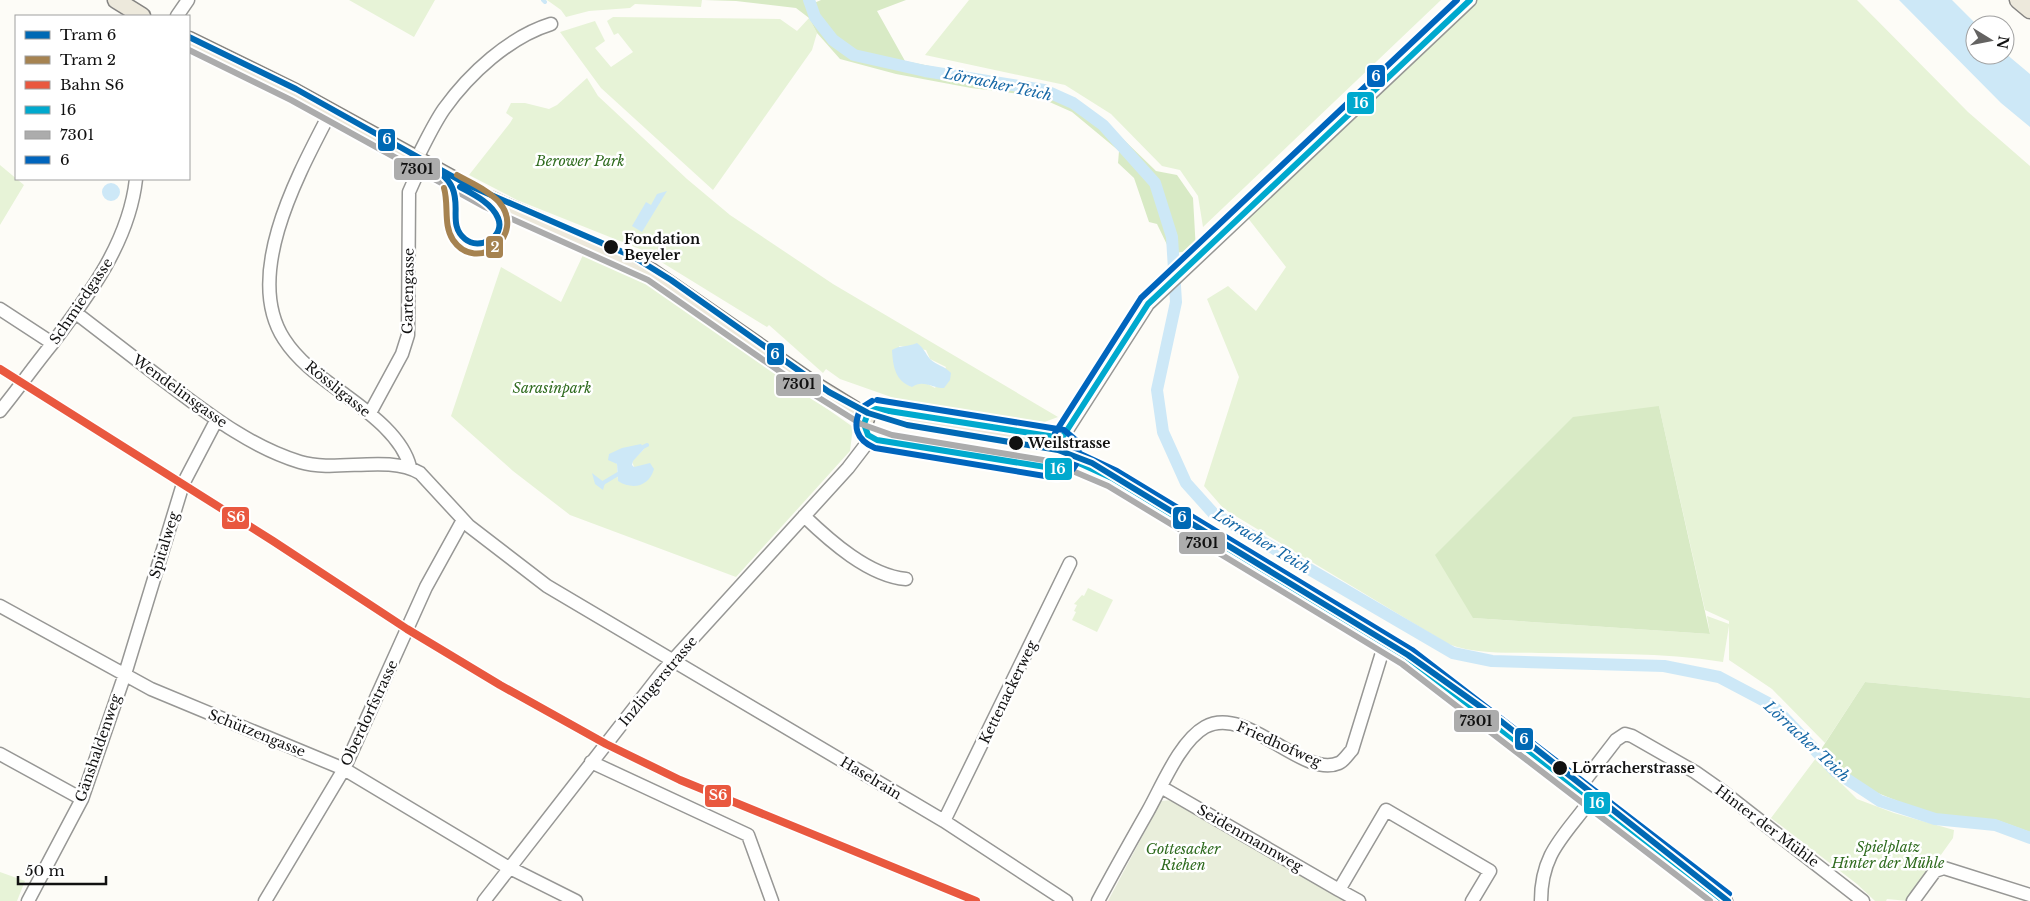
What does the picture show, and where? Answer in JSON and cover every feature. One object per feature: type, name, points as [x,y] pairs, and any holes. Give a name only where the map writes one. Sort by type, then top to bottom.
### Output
[{"type":"main road","points":[[116,0],[141,15]]},
{"type":"main road","points":[[131,0],[142,15]]},
{"type":"main road","points":[[2018,0],[2030,10]]},
{"type":"main road","points":[[190,41],[330,111],[510,210],[622,257],[652,272],[813,384],[866,416]]},
{"type":"main road","points":[[876,408],[1062,438],[1070,445],[1070,459],[1058,469],[871,438],[864,424],[866,416],[876,408]]},
{"type":"main road","points":[[1070,459],[1112,478],[1385,643],[1426,671],[1724,901]]},
{"type":"street","points":[[178,15],[188,0]]},
{"type":"street","points":[[1062,438],[1139,316],[1470,0]]},
{"type":"street","name":"Gartengasse","points":[[370,413],[402,354],[408,335],[409,192],[419,161],[444,109],[469,80],[501,51],[537,28],[551,24]]},
{"type":"street","name":"Rössligasse","points":[[330,111],[290,196],[270,262],[269,293],[276,325],[290,349],[310,369],[370,413],[400,446],[410,467],[420,473],[463,520],[547,586],[673,659]]},
{"type":"street","name":"Schmiedgasse","points":[[0,411],[76,313],[112,257],[132,207],[136,184]]},
{"type":"street","points":[[0,309],[52,344]]},
{"type":"street","name":"Wendelinsgasse","points":[[76,313],[216,421],[270,451],[302,463],[340,466],[410,467]]},
{"type":"street","name":"Spitalweg","points":[[125,674],[183,484],[216,421]]},
{"type":"street","name":"Inzlingerstrasse","points":[[484,901],[673,659],[857,458],[871,438]]},
{"type":"street","points":[[804,516],[829,540],[848,553],[885,575],[906,580]]},
{"type":"street","name":"Oberdorfstrasse","points":[[265,901],[344,769],[426,587],[463,520]]},
{"type":"street","name":"Kettenackerweg","points":[[944,821],[1070,563]]},
{"type":"street","name":"Schützengasse","points":[[0,606],[151,689],[344,769],[509,868],[576,901]]},
{"type":"street","name":"Friedhofweg","points":[[1098,901],[1161,787],[1190,739],[1205,727],[1220,721],[1236,724],[1322,766],[1340,763],[1352,750],[1385,643]]},
{"type":"street","name":"Haselrain","points":[[673,659],[944,821],[1066,901]]},
{"type":"street","name":"Gänshaldenweg","points":[[28,901],[82,799],[125,674]]},
{"type":"street","name":"Hinter der Mühle","points":[[1579,788],[1616,740],[1625,734],[1632,736],[1695,772],[1722,791],[1863,901]]},
{"type":"street","points":[[0,754],[82,799]]},
{"type":"street","points":[[591,762],[748,835],[772,901]]},
{"type":"street","name":"Seidenmannweg","points":[[1161,787],[1359,901]]},
{"type":"street","points":[[1541,901],[1542,876],[1550,854],[1592,798]]},
{"type":"street","points":[[1339,890],[1386,810],[1490,871],[1472,901]]},
{"type":"street","points":[[1912,901],[1935,871],[1944,868],[2030,895]]},
{"type":"green space","points":[[349,0],[435,0],[414,37]]},
{"type":"green space","points":[[547,0],[702,0],[701,7],[635,4],[630,8],[589,11],[566,17],[561,10]]},
{"type":"green space","points":[[704,0],[812,0],[814,3],[821,0],[906,0],[877,11],[905,61],[1059,92],[1079,103],[1122,138],[1156,171],[1177,175],[1193,198],[1196,251],[1171,253],[1157,224],[1149,222],[1134,178],[1118,163],[1119,151],[1072,112],[1036,96],[971,88],[896,74],[840,59],[817,33],[809,18],[796,8],[736,1]]},
{"type":"green space","points":[[969,0],[1441,0],[1203,227],[1198,196],[1180,170],[1162,166],[1111,114],[1065,85],[925,55]]},
{"type":"green space","points":[[1470,0],[1857,0],[1968,112],[2030,166],[2030,698],[1865,682],[1825,743],[1772,689],[1729,660],[1729,626],[1723,662],[1654,655],[1493,652],[1459,648],[1448,644],[1224,509],[1204,486],[1239,377],[1207,299],[1228,286],[1256,311],[1286,267],[1244,213]],"holes":[[[1659,406],[1705,610],[1729,621],[1729,624],[1707,616],[1710,634],[1473,618]]]},
{"type":"green space","points":[[613,17],[780,19],[797,31],[809,18],[817,33],[812,50],[713,190],[601,88],[560,32],[595,21],[605,41],[595,48],[611,67],[633,52],[618,33],[614,35],[607,21]]},
{"type":"green space","name":"Berower Park","points":[[587,78],[598,96],[687,179],[730,215],[833,284],[1058,417],[1039,424],[911,404],[840,379],[826,369],[823,373],[769,325],[767,327],[658,260],[660,257],[517,200],[469,175],[513,118],[506,113],[511,103],[525,103],[549,109],[557,105]],"holes":[[[899,346],[926,350],[930,359],[946,367],[935,388],[926,383],[917,383]]]},
{"type":"green space","points":[[0,165],[15,178],[15,180],[24,185],[0,225]]},
{"type":"green space","name":"Sarasinpark","points":[[583,255],[602,261],[662,292],[853,427],[850,451],[736,577],[570,515],[513,471],[451,416],[501,267],[561,302]],"holes":[[[644,449],[632,461],[634,467],[618,481],[617,464],[614,461]]]},
{"type":"green space","points":[[1659,406],[1710,634],[1473,618],[1435,555],[1573,417]]},
{"type":"green space","points":[[1088,588],[1113,600],[1097,632],[1072,620],[1077,605],[1074,604],[1082,595],[1084,596]]},
{"type":"green space","points":[[1865,682],[2030,698],[2030,832],[1997,820],[1927,813],[1858,785],[1820,751]]},
{"type":"green space","name":"Spielplatz Hinter der Mühle","points":[[1816,758],[1857,799],[1894,813],[1954,830],[1953,838],[1908,901],[1887,899],[1886,901],[1875,901],[1857,884],[1771,818]]},
{"type":"green space","name":"Gottesacker Riehen","points":[[1172,800],[1344,901],[1108,901],[1161,801]]},
{"type":"green space","points":[[0,872],[25,881],[17,901],[0,901]]},
{"type":"water","points":[[1899,0],[1952,0],[1967,15],[1965,15],[1965,65],[2015,65],[2015,61],[2030,74],[2030,127],[2001,103]]},
{"type":"water","points":[[111,183],[117,186],[120,192],[117,198],[111,201],[105,198],[102,192],[105,186]]},
{"type":"water","points":[[667,191],[642,232],[632,226],[646,202],[651,205],[657,194]]},
{"type":"water","points":[[917,343],[930,359],[951,373],[950,380],[944,388],[924,384],[912,387],[898,377],[894,367],[892,350]]},
{"type":"water","points":[[641,444],[644,449],[633,461],[632,465],[634,467],[650,463],[654,469],[652,475],[648,480],[639,485],[623,484],[618,481],[617,464],[608,460],[609,454],[622,448]]},
{"type":"water","points":[[592,473],[605,483],[603,490],[595,484]]},
{"type":"waterway","name":"Lörracher Teich","points":[[809,0],[815,17],[833,40],[854,55],[925,71],[1044,90],[1073,103],[1103,125],[1155,183],[1172,237],[1176,302],[1157,390],[1163,432],[1186,483],[1213,513],[1453,653],[1492,661],[1664,666],[1719,677],[1772,705],[1836,772],[1880,801],[1935,819],[1995,825],[2030,838]]},
{"type":"waterway","points":[[643,447],[647,445]]},
{"type":"waterway","points":[[603,483],[618,474]]},
{"type":"tram line","name":"6","points":[[190,37],[296,89],[468,185],[634,257],[671,280],[829,392],[868,413],[907,425],[1058,450],[1092,463],[1408,655],[1502,722],[1728,901]]},
{"type":"tram line","name":"6","points":[[426,163],[441,173],[450,184],[456,204],[456,223],[459,231],[465,239],[471,242],[484,243],[495,236],[498,231],[498,218],[482,200],[460,187]]},
{"type":"tram line","name":"2","points":[[444,188],[448,228],[453,240],[463,250],[474,253],[485,252],[496,246],[503,238],[507,227],[506,215],[499,202],[490,194],[457,175]]},
{"type":"rail line","name":"S6","points":[[0,369],[273,541],[407,629],[500,685],[606,744],[680,780],[976,901]]},
{"type":"transit line","name":"6","points":[[1055,433],[1141,298],[1457,0]]},
{"type":"transit line","name":"16","points":[[1062,438],[1148,304],[1470,0]]},
{"type":"transit line","name":"7301","points":[[190,50],[291,100],[485,207],[648,280],[808,391],[861,424],[892,435],[1049,461],[1108,486],[1402,664],[1710,901]]},
{"type":"transit line","name":"6","points":[[872,401],[861,408],[856,426],[860,437],[875,448],[1057,478],[1069,473],[1078,459],[1077,441],[1064,430],[877,400]]},
{"type":"transit line","name":"16","points":[[876,409],[1062,438],[1068,446],[1070,455],[1066,463],[1058,469],[877,440],[868,435],[864,424],[868,413],[876,409]]},
{"type":"transit line","name":"6","points":[[1074,451],[1117,471],[1412,650],[1729,894]]},
{"type":"transit line","name":"16","points":[[1070,459],[1112,478],[1407,657],[1724,901]]},
{"type":"place","name":"Fondation Beyeler","points":[[611,247]]},
{"type":"place","name":"Weilstrasse","points":[[1016,443]]},
{"type":"place","name":"Lörracherstrasse","points":[[1560,768]]}]
